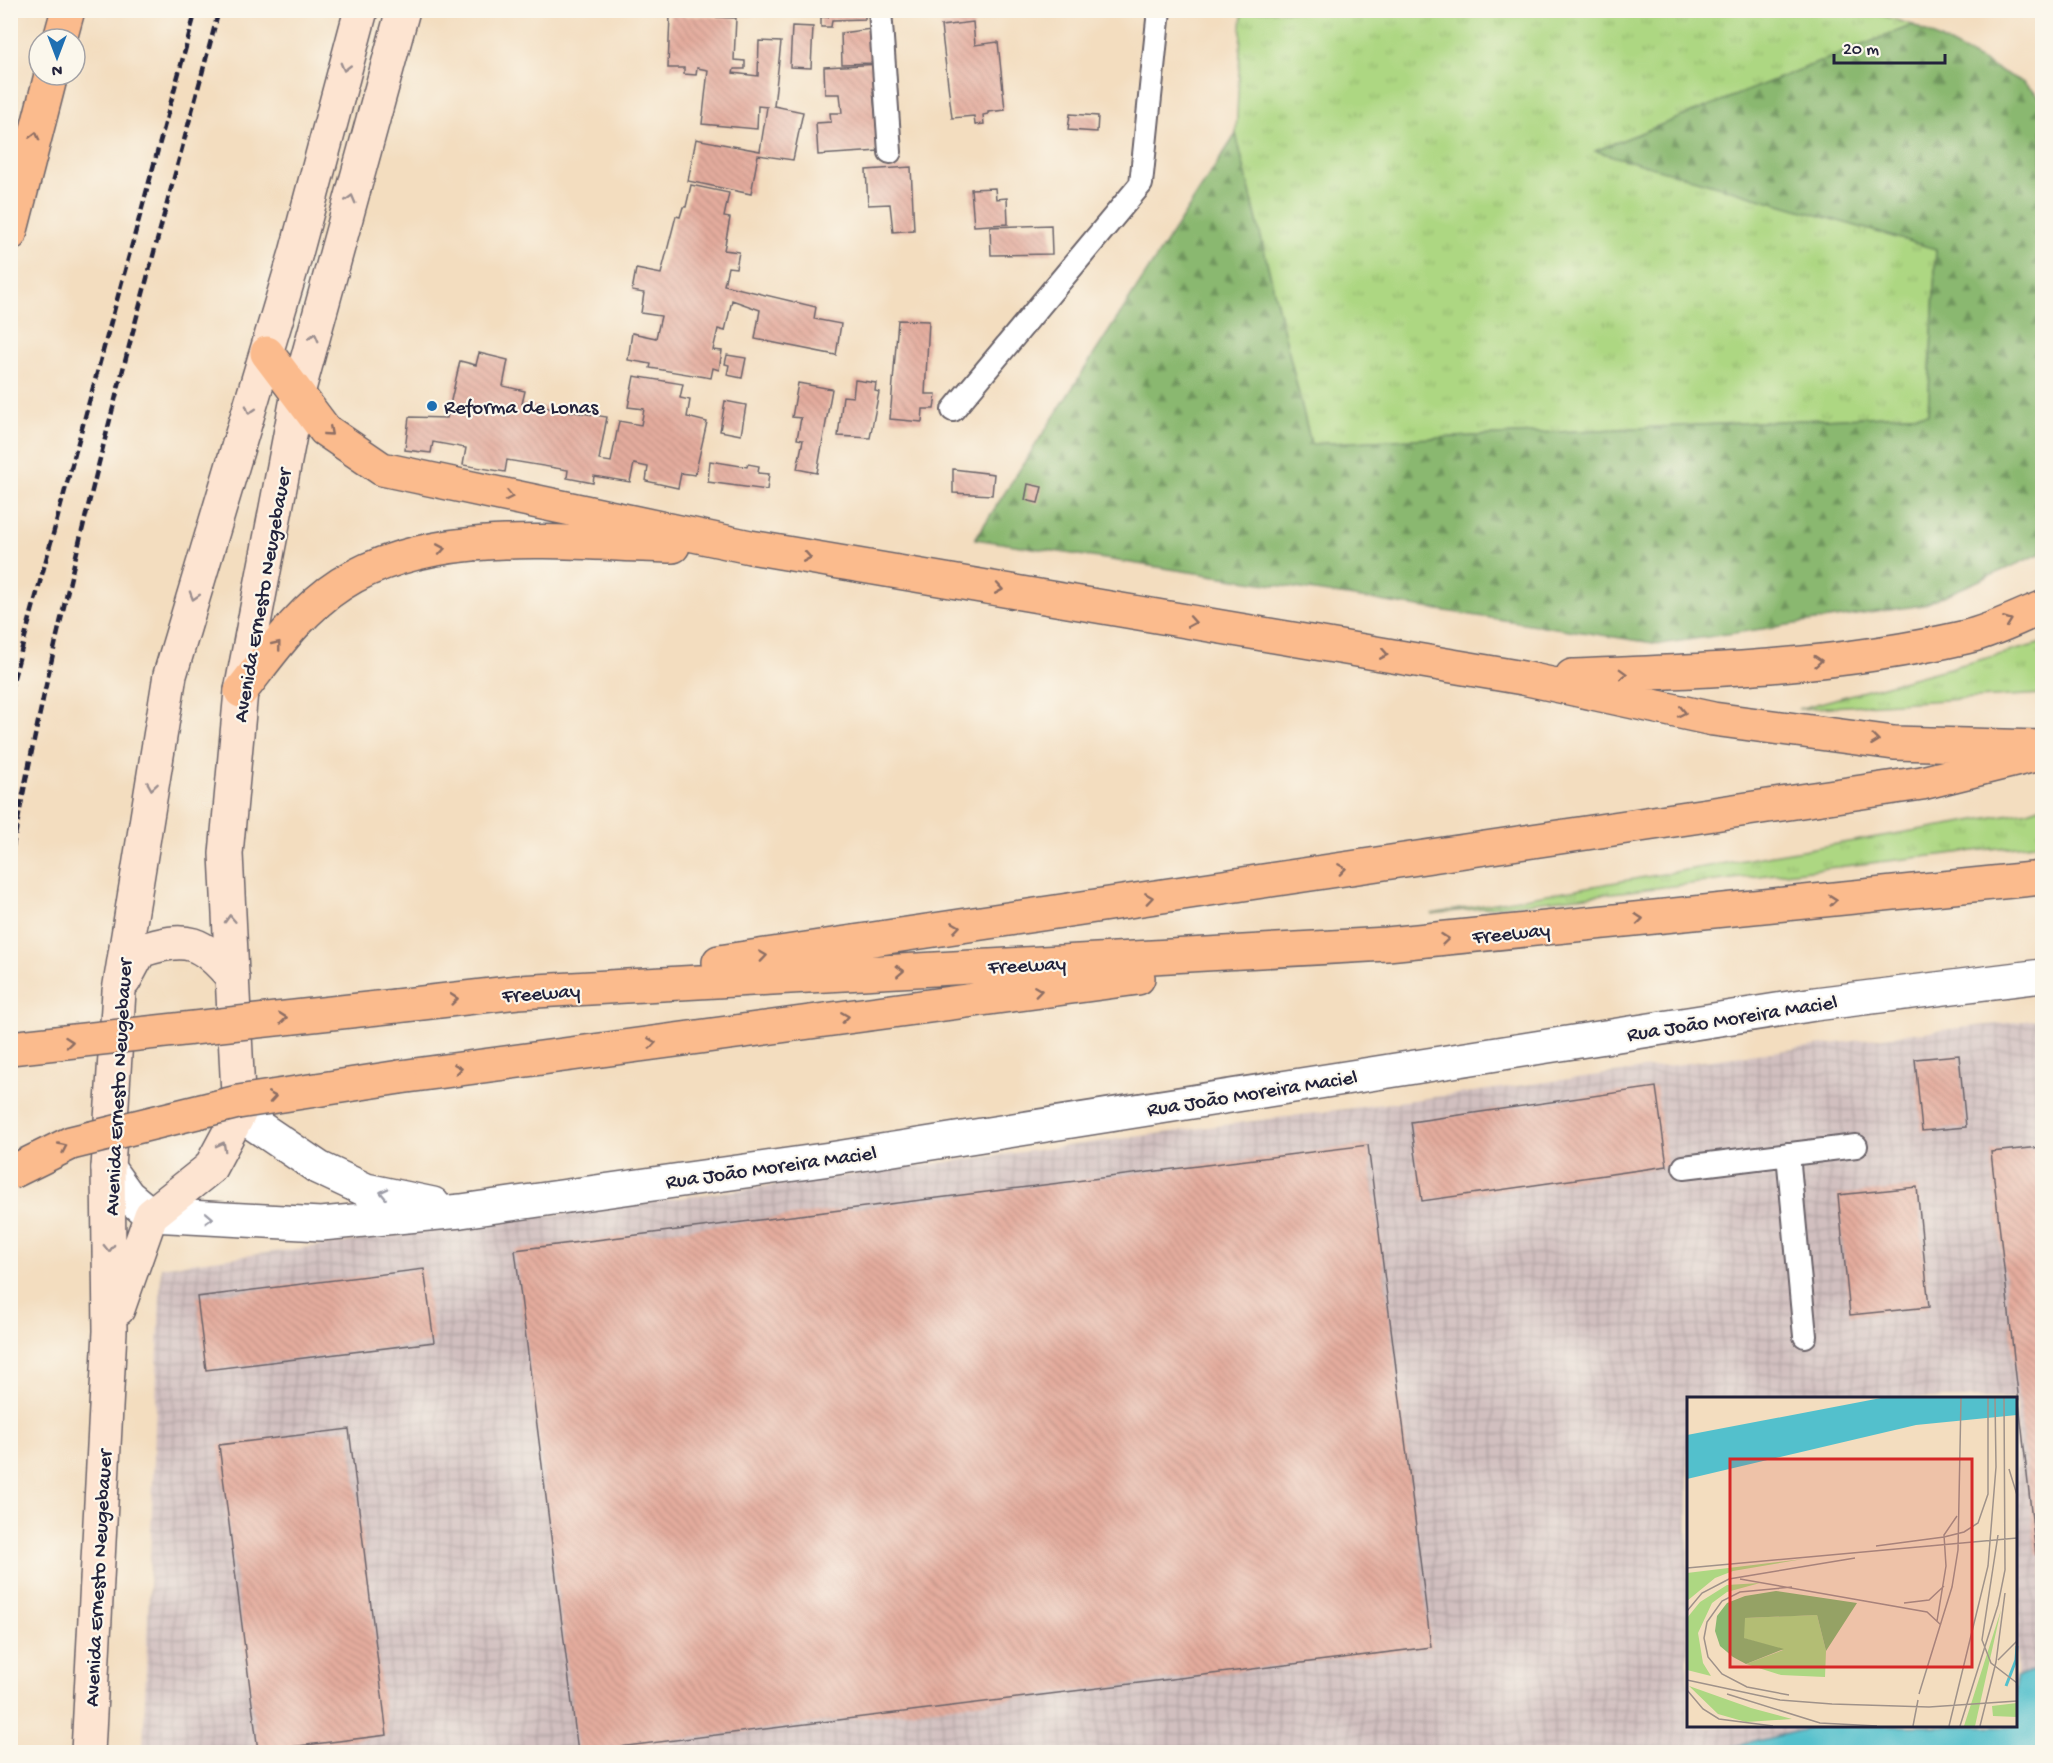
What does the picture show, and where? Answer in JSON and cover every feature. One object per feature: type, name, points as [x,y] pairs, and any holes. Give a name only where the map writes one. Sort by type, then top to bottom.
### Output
[{"type":"highway","points":[[63,27],[68,10]]},
{"type":"highway","points":[[10,234],[48,87]]},
{"type":"highway","points":[[267,354],[326,430],[382,469],[750,547],[1523,678],[1713,719],[1894,743],[2043,747]]},
{"type":"highway","points":[[241,691],[296,622],[317,603],[341,584],[370,569],[412,554],[498,542],[750,547]]},
{"type":"highway","points":[[1523,678],[1710,671],[1839,659],[1968,636],[2043,608]]},
{"type":"highway","points":[[518,992],[1922,783],[2043,753]]},
{"type":"highway","name":"Freeway","points":[[10,1048],[518,992],[1387,945],[2043,878]]},
{"type":"highway","points":[[10,1173],[71,1143],[238,1102],[400,1077],[1387,945]]},
{"type":"main road","name":"Avenida Ernesto Neugebauer","points":[[88,1752],[110,1331],[108,1168],[119,991],[170,675],[267,354],[360,10]]},
{"type":"main road","name":"Avenida Ernesto Neugebauer","points":[[110,1331],[152,1215],[210,1168],[239,1114],[226,854],[241,691],[298,393],[403,10]]},
{"type":"main road","points":[[119,991],[140,951],[165,943],[188,943],[212,953],[233,978]]},
{"type":"street","name":"Rua João Moreira Maciel","points":[[152,1215],[321,1224],[461,1210],[830,1159],[1815,1004],[2043,976]]},
{"type":"street","name":"Rua João Moreira Maciel","points":[[239,1114],[319,1168],[366,1190],[461,1210]]},
{"type":"street","points":[[108,1168],[128,1196],[152,1215]]},
{"type":"lane","points":[[880,10],[890,152]]},
{"type":"lane","points":[[953,410],[1141,184],[1159,10]]},
{"type":"lane","points":[[1684,1167],[1856,1146]]},
{"type":"lane","points":[[1788,1154],[1805,1336]]},
{"type":"shaded area","points":[[2042,1019],[2042,1668],[2017,1676],[2017,1397],[1687,1397],[1687,1727],[1816,1727],[1711,1752],[143,1752],[161,1267],[1913,1033]]},
{"type":"green space","points":[[1864,10],[1913,25],[1596,151],[1936,249],[1928,414],[1311,444],[1236,134],[1242,11]]},
{"type":"green space","points":[[1913,25],[2024,83],[2042,99],[2042,553],[1923,605],[1660,644],[975,539],[1236,134],[1311,444],[1928,414],[1936,249],[1595,151]]},
{"type":"green space","points":[[2042,643],[2042,694],[1798,709]]},
{"type":"green space","points":[[2042,806],[2042,843],[1431,914],[2028,811]]},
{"type":"water","points":[[2042,1668],[2042,1752],[1711,1752],[1816,1727],[2017,1727],[2017,1676]]},
{"type":"building","points":[[683,10],[754,10],[753,16],[683,13]]},
{"type":"building","points":[[761,10],[794,10],[794,14],[761,12]]},
{"type":"building","points":[[828,10],[865,10],[865,19],[832,20],[831,27],[821,27],[821,17],[828,17]]},
{"type":"building","points":[[670,15],[736,18],[734,60],[745,61],[745,69],[734,69],[733,73],[758,76],[759,41],[781,42],[774,106],[803,112],[793,160],[758,155],[751,194],[688,181],[696,139],[760,151],[767,107],[758,106],[757,129],[702,124],[708,70],[697,68],[696,75],[684,74],[684,68],[668,68]]},
{"type":"building","points":[[973,22],[975,45],[998,42],[1005,110],[988,112],[983,115],[984,124],[975,125],[974,116],[952,118],[941,26]]},
{"type":"building","points":[[792,26],[813,27],[811,68],[790,67]]},
{"type":"building","points":[[871,29],[872,63],[842,64],[841,33]]},
{"type":"building","points":[[882,64],[883,91],[873,92],[879,151],[818,155],[816,123],[831,122],[830,113],[842,113],[840,94],[825,94],[824,67]]},
{"type":"building","points":[[1070,114],[1098,116],[1097,132],[1068,130]]},
{"type":"building","points":[[911,167],[914,230],[893,232],[890,204],[868,205],[866,170]]},
{"type":"building","points":[[691,185],[729,193],[724,217],[730,218],[724,250],[739,252],[736,268],[728,267],[724,285],[816,307],[814,319],[841,324],[836,355],[755,339],[760,310],[732,300],[725,331],[718,329],[713,350],[722,351],[719,370],[713,368],[711,378],[650,368],[651,364],[628,360],[632,333],[656,338],[661,316],[641,313],[644,293],[632,291],[636,269],[661,274],[676,216],[680,217],[683,207],[686,207]]},
{"type":"building","points":[[995,188],[996,199],[1007,198],[1008,224],[974,226],[971,189]]},
{"type":"building","points":[[1051,225],[1052,254],[991,255],[990,227]]},
{"type":"building","points":[[898,320],[929,321],[925,394],[936,394],[934,409],[923,409],[922,422],[890,419]]},
{"type":"building","points":[[479,353],[508,360],[503,386],[525,391],[522,404],[607,417],[599,460],[611,462],[619,421],[641,425],[644,409],[628,407],[634,376],[683,384],[680,398],[690,400],[687,417],[707,422],[695,475],[681,473],[678,488],[646,481],[648,467],[634,464],[630,482],[594,476],[593,483],[567,478],[568,470],[507,460],[505,472],[463,465],[466,448],[433,442],[431,453],[405,450],[409,417],[447,418],[460,361],[476,365]]},
{"type":"building","points":[[727,355],[746,358],[742,378],[727,375],[729,365],[725,364]]},
{"type":"building","points":[[855,380],[876,383],[875,391],[879,392],[870,438],[838,436],[843,396],[853,397]]},
{"type":"building","points":[[798,383],[832,389],[817,473],[797,469],[803,440],[797,439],[801,418],[792,417]]},
{"type":"building","points":[[725,401],[746,405],[741,435],[720,431]]},
{"type":"building","points":[[710,461],[747,467],[748,464],[759,466],[758,473],[769,474],[767,490],[708,482]]},
{"type":"building","points":[[953,469],[994,474],[992,495],[953,493]]},
{"type":"building","points":[[1028,484],[1042,487],[1038,503],[1025,500]]},
{"type":"building","points":[[1959,1055],[1966,1127],[1922,1131],[1915,1059]]},
{"type":"building","points":[[1656,1087],[1667,1166],[1422,1201],[1411,1122]]},
{"type":"building","points":[[1368,1145],[1431,1647],[578,1752],[515,1250]]},
{"type":"building","points":[[2042,1147],[2042,1555],[2036,1555],[1991,1152]]},
{"type":"building","points":[[1917,1187],[1929,1307],[1850,1315],[1838,1195]]},
{"type":"building","points":[[424,1269],[434,1342],[206,1370],[197,1297]]},
{"type":"building","points":[[349,1429],[387,1735],[258,1751],[219,1445]]},
{"type":"railway","points":[[10,692],[196,10]]},
{"type":"railway","points":[[10,862],[54,647],[106,434],[219,10]]},
{"type":"place","name":"Reforma de Lonas","points":[[432,406]]}]
